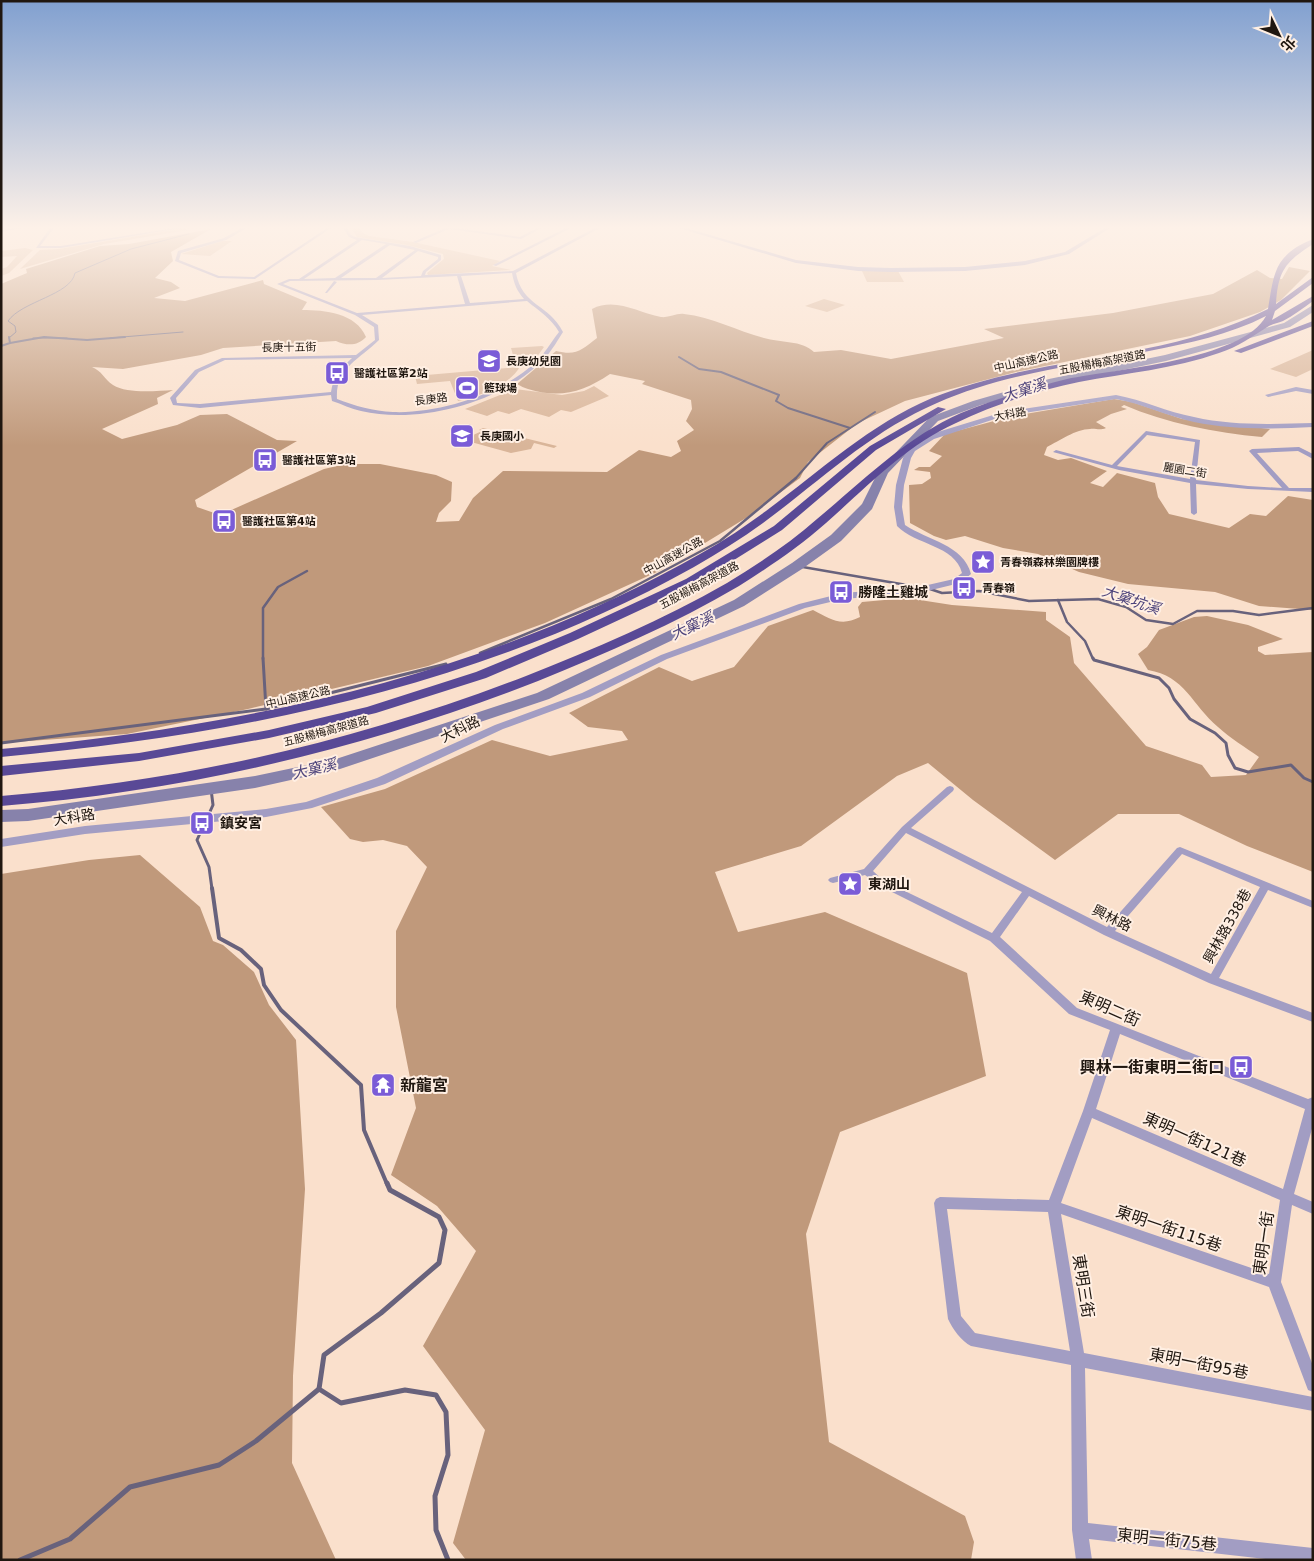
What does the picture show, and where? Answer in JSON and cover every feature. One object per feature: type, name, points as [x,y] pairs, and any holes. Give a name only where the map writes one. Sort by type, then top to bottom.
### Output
[{"type":"highway","name":"五股楊梅高架道路","points":[[1,801],[110,790],[204,774],[324,747],[452,710],[607,648],[753,572],[804,536],[903,448],[944,424],[973,411],[1056,385],[1202,356],[1233,346],[1256,334],[1268,322],[1273,310],[1274,301]]},
{"type":"highway","name":"中山高速公路","points":[[1,753],[77,748],[182,734],[258,720],[362,695],[423,677],[500,650],[557,628],[674,573],[754,524],[838,458],[884,426],[911,411],[939,399],[1000,380],[1223,332],[1267,314],[1288,301]]},
{"type":"highway","name":"中山高速公路","points":[[1,771],[139,757],[269,734],[371,710],[481,675],[574,636],[699,577],[778,528],[873,448],[928,414],[956,402],[1014,385],[1234,337],[1281,319],[1309,301]]},
{"type":"highway","name":"五股楊梅高架道路","points":[[1,809],[106,798],[238,775],[327,755],[407,731],[482,705],[616,650],[735,590],[802,545],[883,472],[930,436],[952,425],[998,407],[1050,391],[1191,363],[1246,349],[1290,333],[1313,322]]},
{"type":"street","points":[[322,301],[356,314],[376,326],[377,334],[377,340],[356,356],[339,374],[333,393]]},
{"type":"street","points":[[467,301],[468,305]]},
{"type":"street","points":[[356,314],[516,301]]},
{"type":"street","name":"長庚路","points":[[333,393],[334,400],[344,405],[362,410],[394,412],[457,406],[494,394],[522,376],[549,353],[561,332],[553,318],[527,301]]},
{"type":"street","name":"長庚十五街","points":[[333,393],[200,406],[176,404],[173,398],[197,371],[224,359],[356,356]]},
{"type":"street","points":[[1268,395],[1296,390],[1313,392]]},
{"type":"street","name":"大科路","points":[[1,843],[105,827],[288,810],[381,781],[499,728],[586,695],[664,657],[802,606],[843,596],[919,590],[957,581],[968,574],[968,569],[947,549],[901,526],[898,507],[900,485],[909,454],[936,435],[1003,414],[1108,397],[1132,400],[1166,413],[1196,420],[1266,427],[1313,426]]},
{"type":"street","points":[[1114,466],[1146,433],[1198,441],[1193,482],[1194,513]]},
{"type":"street","points":[[1288,490],[1252,451],[1299,449],[1313,456]]},
{"type":"street","name":"麗園二街","points":[[1056,452],[1193,482],[1288,490],[1313,490]]},
{"type":"street","points":[[833,880],[867,871],[905,829],[950,789]]},
{"type":"street","name":"興林路","points":[[905,829],[1108,932],[1213,980],[1313,1018]]},
{"type":"street","points":[[1108,932],[1180,850],[1313,905]]},
{"type":"street","name":"東明二街","points":[[867,871],[881,883],[994,938],[1073,1011],[1312,1104]]},
{"type":"street","name":"興林路338巷","points":[[1213,980],[1266,885]]},
{"type":"street","points":[[994,938],[1027,892]]},
{"type":"street","points":[[1053,1206],[1090,1111],[1116,1029]]},
{"type":"street","name":"東明一街","points":[[1312,1104],[1287,1196],[1274,1282],[1313,1386]]},
{"type":"street","name":"東明一街121巷","points":[[1090,1111],[1313,1208]]},
{"type":"street","name":"東明一街115巷","points":[[1078,1357],[971,1339],[955,1318],[940,1203],[1053,1206],[1274,1282]]},
{"type":"street","name":"東明三街","points":[[1053,1206],[1078,1357],[1080,1530],[1084,1560]]},
{"type":"street","name":"東明一街95巷","points":[[1078,1357],[1313,1404]]},
{"type":"street","name":"東明一街75巷","points":[[1080,1530],[1313,1556]]},
{"type":"shaded area","points":[[1,301],[304,301],[307,302],[302,310],[330,312],[347,318],[361,329],[366,337],[363,340],[352,344],[336,341],[223,348],[201,355],[123,369],[92,367],[110,383],[126,390],[173,390],[157,398],[158,404],[102,429],[122,439],[177,425],[200,415],[227,414],[277,440],[297,441],[195,500],[197,507],[220,515],[324,469],[346,464],[380,464],[436,475],[452,482],[451,501],[439,513],[436,522],[459,521],[473,498],[503,471],[607,472],[639,450],[671,457],[681,451],[677,441],[694,430],[686,421],[692,409],[691,400],[642,384],[645,381],[610,374],[581,389],[561,393],[540,392],[517,384],[556,351],[569,353],[578,351],[597,338],[592,309],[601,306],[618,305],[661,317],[681,314],[694,316],[770,340],[803,345],[814,352],[841,350],[891,359],[1004,338],[984,329],[1113,313],[1177,301],[1280,301],[1260,312],[1190,336],[1016,372],[905,401],[858,423],[808,462],[800,478],[746,518],[659,571],[545,623],[428,666],[248,709],[127,734],[1,743]]},
{"type":"shaded area","points":[[819,301],[830,301],[845,305],[827,312],[805,306]]},
{"type":"shaded area","points":[[544,347],[533,362],[522,364],[515,362],[511,348]]},
{"type":"shaded area","points":[[1313,350],[1313,369],[1296,377],[1270,369]]},
{"type":"shaded area","points":[[520,367],[508,380],[492,390],[458,401],[450,381],[417,384],[415,376]]},
{"type":"shaded area","points":[[594,386],[609,396],[571,412],[561,410],[549,417],[521,409],[509,414],[498,411],[487,416],[465,409],[515,389],[562,395],[584,391]]},
{"type":"shaded area","points":[[1114,399],[1132,402],[1182,419],[1270,429],[1262,437],[1227,433],[1174,422],[1124,405],[1121,407],[1127,409],[1111,414],[1096,422],[1106,428],[1073,433],[1047,447],[1044,455],[1058,460],[1071,458],[1107,471],[1090,483],[1103,487],[1117,473],[1155,483],[1158,497],[1169,514],[1229,528],[1250,514],[1266,516],[1288,496],[1313,500],[1313,610],[1259,606],[1215,592],[1128,584],[1079,572],[1038,554],[1003,548],[965,536],[946,540],[934,536],[910,523],[909,485],[922,484],[931,478],[930,472],[914,470],[919,467],[930,467],[942,456],[929,451],[945,434],[1013,416]]},
{"type":"shaded area","points":[[483,428],[557,446],[554,448],[534,443],[531,449],[511,453],[471,442],[471,436],[482,431],[479,430]]},
{"type":"shaded area","points":[[907,598],[952,605],[1046,612],[1046,620],[1070,637],[1074,663],[1146,746],[1202,765],[1211,777],[1246,775],[1259,757],[1218,727],[1180,685],[1161,673],[1148,670],[1138,654],[1147,647],[1159,630],[1194,617],[1207,616],[1248,625],[1283,639],[1258,647],[1258,651],[1265,655],[1313,652],[1313,872],[1247,846],[1179,814],[1118,814],[1055,860],[973,800],[928,763],[897,776],[801,846],[715,872],[738,932],[825,912],[967,973],[986,1076],[840,1132],[806,1234],[829,1442],[965,1516],[974,1542],[971,1560],[466,1560],[453,1543],[485,1430],[423,1346],[476,1251],[437,1206],[391,1175],[416,1108],[396,1007],[396,931],[427,867],[407,846],[383,840],[363,842],[350,839],[321,807],[385,789],[492,740],[550,756],[628,740],[622,731],[588,727],[569,713],[659,667],[692,681],[734,667],[768,626],[813,610],[841,622],[860,617],[858,607],[862,602]]},
{"type":"shaded area","points":[[140,855],[200,907],[213,941],[223,945],[254,972],[269,1005],[296,1040],[305,1189],[293,1376],[292,1463],[336,1560],[1,1560],[1,874],[89,860]]},
{"type":"waterway","points":[[9,338],[16,332],[15,326],[8,321],[24,308],[39,301]]},
{"type":"waterway","name":"大窠溪","points":[[1,816],[28,815],[255,782],[340,764],[543,696],[739,603],[797,566],[836,538],[868,506],[883,472],[934,419],[977,403],[1053,381],[1166,358],[1287,325],[1313,308]]},
{"type":"waterway","points":[[110,338],[183,332]]},
{"type":"waterway","points":[[58,338],[87,340],[125,337]]},
{"type":"waterway","points":[[9,338],[10,343]]},
{"type":"waterway","points":[[33,338],[38,338]]},
{"type":"waterway","points":[[10,343],[38,338]]},
{"type":"waterway","points":[[38,338],[58,338]]},
{"type":"waterway","points":[[38,338],[58,338]]},
{"type":"waterway","points":[[58,338],[67,338]]},
{"type":"waterway","points":[[1,346],[10,343]]},
{"type":"waterway","points":[[679,357],[699,369],[721,372],[779,395],[776,401],[788,408],[850,428]]},
{"type":"waterway","points":[[796,478],[827,443],[875,412]]},
{"type":"waterway","points":[[480,653],[611,599],[720,541],[796,478]]},
{"type":"waterway","name":"大窠坑溪","points":[[797,566],[924,588]]},
{"type":"waterway","points":[[263,658],[263,608],[278,587],[307,571]]},
{"type":"waterway","name":"大窠坑溪","points":[[930,589],[942,593],[979,591],[1029,601],[1058,600]]},
{"type":"waterway","name":"大窠坑溪","points":[[1058,600],[1098,599],[1126,607],[1146,620],[1173,624],[1197,611],[1233,611],[1259,615],[1313,608]]},
{"type":"waterway","name":"大窠坑溪","points":[[1058,600],[1067,622],[1085,641],[1093,659]]},
{"type":"waterway","points":[[263,658],[266,709]]},
{"type":"waterway","name":"大窠坑溪","points":[[1093,658],[1094,660],[1159,678],[1169,688],[1174,699],[1190,719],[1215,733],[1226,743],[1228,755],[1235,768],[1248,772],[1291,765],[1304,778],[1313,782]]},
{"type":"waterway","points":[[266,709],[446,664]]},
{"type":"waterway","points":[[1,743],[266,709]]},
{"type":"waterway","points":[[211,789],[213,805],[197,840],[209,867],[212,889]]},
{"type":"waterway","points":[[212,888],[219,938],[241,950],[261,969],[264,985],[281,1010],[361,1085],[364,1130],[387,1184]]},
{"type":"waterway","points":[[319,1389],[324,1355],[381,1313],[439,1263],[445,1230],[439,1217],[390,1190],[387,1183]]},
{"type":"waterway","points":[[20,1560],[70,1539],[130,1487],[219,1465],[256,1441],[319,1389]]},
{"type":"waterway","points":[[319,1389],[341,1403],[405,1390],[436,1395],[446,1412],[448,1455],[435,1496],[436,1530],[448,1560]]},
{"type":"place","name":"長庚幼兒園","points":[[489,361]]},
{"type":"place","name":"醫護社區第2站","points":[[337,373]]},
{"type":"place","name":"籃球場","points":[[467,388]]},
{"type":"place","name":"長庚國小","points":[[462,436]]},
{"type":"place","name":"醫護社區第3站","points":[[265,460]]},
{"type":"place","name":"醫護社區第4站","points":[[224,521]]},
{"type":"place","name":"青春嶺森林樂園牌樓","points":[[983,562]]},
{"type":"place","name":"青春嶺","points":[[964,588]]},
{"type":"place","name":"勝隆土雞城","points":[[841,592]]},
{"type":"place","name":"鎮安宮","points":[[202,823]]},
{"type":"place","name":"東湖山","points":[[850,884]]},
{"type":"place","name":"興林一街東明二街口","points":[[1241,1067]]},
{"type":"place","name":"新龍宮","points":[[383,1085]]}]
